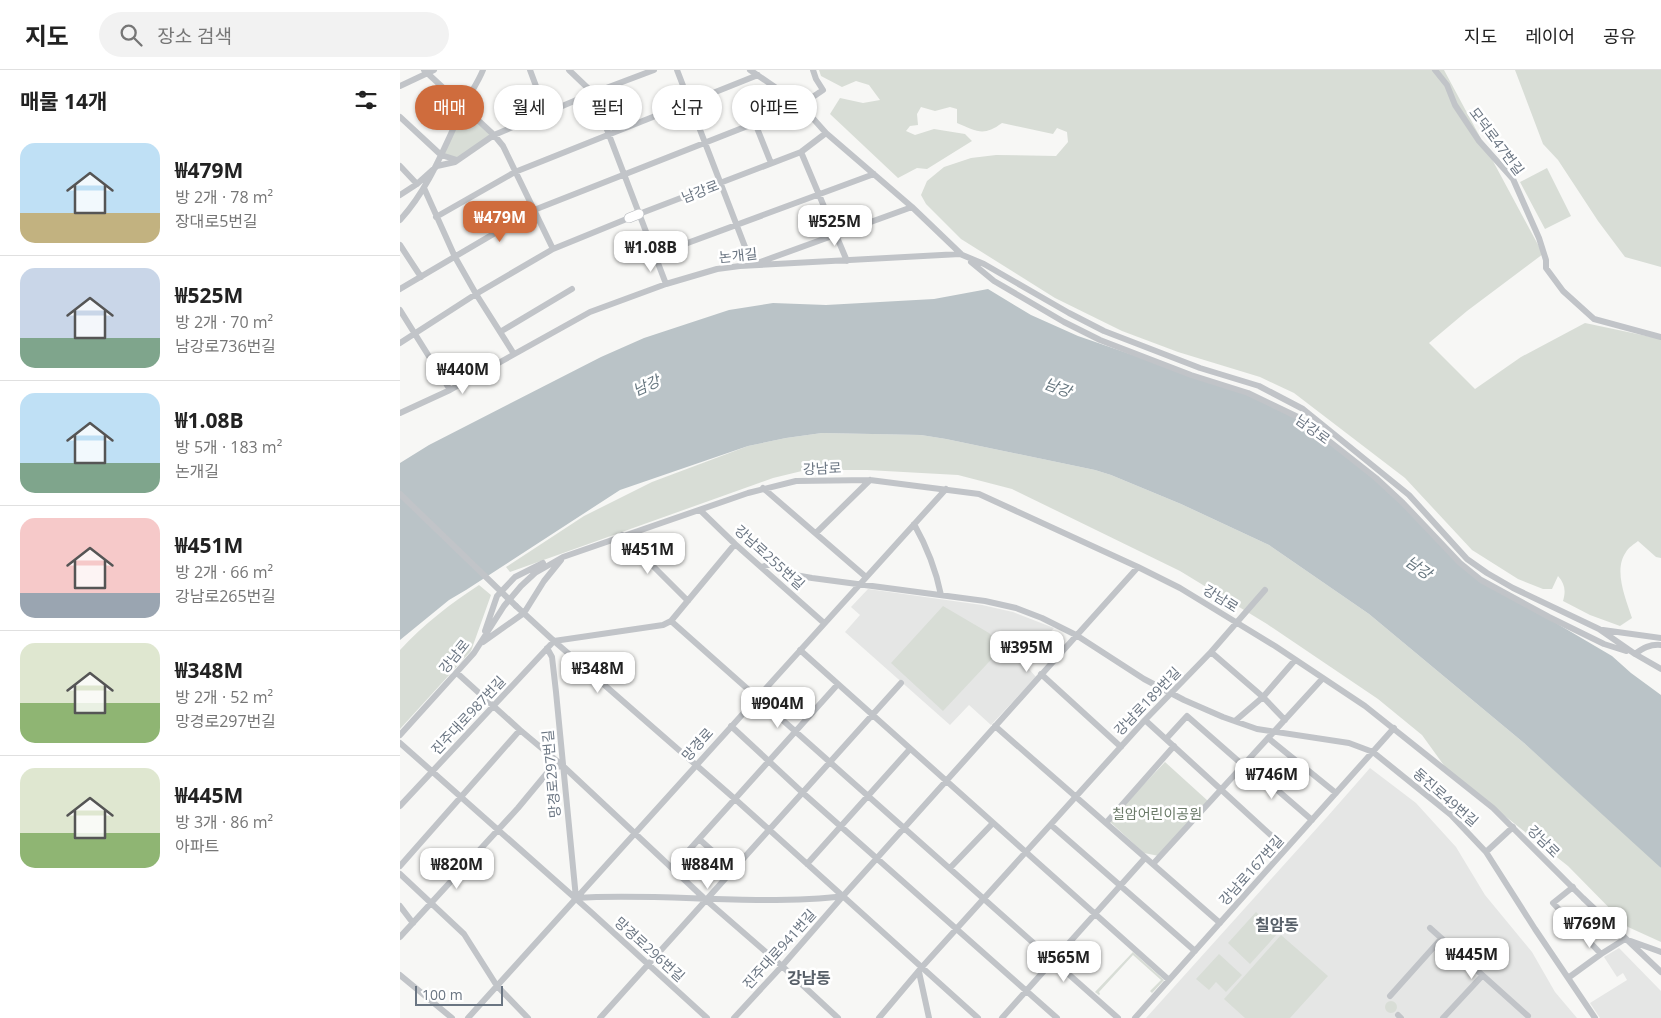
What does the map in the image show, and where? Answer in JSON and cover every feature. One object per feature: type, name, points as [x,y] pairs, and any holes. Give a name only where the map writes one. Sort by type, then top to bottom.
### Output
[{"type":"main road","name":"남강로","points":[[629,218],[639,214]]},
{"type":"street","points":[[400,86],[425,71],[434,70]]},
{"type":"street","points":[[477,85],[483,70]]},
{"type":"street","points":[[530,70],[536,85]]},
{"type":"street","points":[[569,70],[585,85]]},
{"type":"street","points":[[614,85],[654,70]]},
{"type":"street","points":[[677,70],[683,85]]},
{"type":"street","points":[[750,70],[772,85]]},
{"type":"street","points":[[813,70],[816,79],[824,90],[817,95]]},
{"type":"street","name":"모덕로47번길","points":[[1434,70],[1447,85],[1454,105],[1479,141],[1512,179],[1539,238],[1546,260],[1546,268],[1562,291],[1594,319],[1661,338]]},
{"type":"street","points":[[425,71],[440,85]]},
{"type":"street","points":[[722,90],[758,75]]},
{"type":"street","points":[[400,117],[441,155],[457,160]]},
{"type":"street","points":[[436,218],[515,172],[652,118]]},
{"type":"street","points":[[817,123],[826,133]]},
{"type":"street","points":[[484,126],[503,146],[553,249]]},
{"type":"street","points":[[400,220],[424,188],[437,166],[452,130]]},
{"type":"street","points":[[400,195],[417,184],[437,166],[457,160],[494,135],[505,130]]},
{"type":"street","points":[[607,130],[666,284]]},
{"type":"street","points":[[701,130],[752,265],[912,207]]},
{"type":"street","points":[[400,289],[534,210],[737,130]]},
{"type":"street","points":[[758,130],[771,163]]},
{"type":"street","name":"남강로","points":[[639,214],[801,152],[826,133],[912,207],[960,254],[982,269],[994,281],[1064,322],[1100,340],[1191,375],[1248,393],[1300,418],[1376,478],[1403,502],[1460,563],[1481,580],[1604,644],[1635,654]]},
{"type":"street","points":[[801,152],[846,261]]},
{"type":"street","points":[[400,166],[417,184]]},
{"type":"street","points":[[655,255],[874,174]]},
{"type":"street","points":[[424,188],[436,218],[476,294],[514,354]]},
{"type":"street","name":"남강로","points":[[400,343],[476,294],[553,249],[629,218]]},
{"type":"street","points":[[400,245],[421,277]]},
{"type":"street","name":"남강로","points":[[960,254],[984,264],[1104,331],[1200,368],[1259,386],[1303,409],[1409,495],[1444,535],[1474,564],[1513,588],[1599,629],[1661,669]]},
{"type":"street","name":"논개길","points":[[400,413],[450,390],[590,312],[666,284],[717,269],[752,265],[960,254]]},
{"type":"street","points":[[500,332],[572,290]]},
{"type":"street","points":[[400,310],[450,390]]},
{"type":"street","points":[[816,534],[870,480]]},
{"type":"street","name":"강남로","points":[[400,735],[457,673],[480,643],[504,606],[521,586],[535,573],[563,557],[622,535],[763,488],[796,481],[870,480],[979,494],[1180,588],[1324,678],[1394,728],[1492,808],[1625,939],[1659,969]]},
{"type":"street","points":[[763,488],[866,578]]},
{"type":"street","name":"망경로","points":[[468,1018],[946,489]]},
{"type":"street","points":[[400,494],[554,641],[696,764],[843,896],[920,969],[978,1018]]},
{"type":"street","name":"강남로255번길","points":[[700,510],[735,544],[824,623]]},
{"type":"street","points":[[914,524],[937,575],[941,595]]},
{"type":"street","points":[[622,535],[688,601]]},
{"type":"street","points":[[554,641],[672,621],[735,544]]},
{"type":"street","points":[[480,643],[524,613],[563,557]]},
{"type":"street","points":[[480,643],[497,596],[515,577],[554,558],[563,557]]},
{"type":"street","name":"동진로49번길","points":[[762,567],[770,564],[795,575],[985,601],[1016,608],[1042,618],[1076,635],[1144,679],[1173,694],[1235,721],[1257,728],[1349,743],[1373,752],[1451,815],[1486,852],[1595,1018]]},
{"type":"street","name":"진주대로941번길","points":[[734,1018],[1138,567]]},
{"type":"street","name":"강남로189번길","points":[[879,1018],[956,929],[1146,720],[1173,694],[1265,590]]},
{"type":"street","points":[[672,621],[1118,1018]]},
{"type":"street","points":[[1599,629],[1661,638]]},
{"type":"street","name":"진주대로987번길","points":[[400,806],[554,641]]},
{"type":"street","points":[[1635,654],[1643,648],[1654,644],[1661,645]]},
{"type":"street","name":"망경로297번길","points":[[547,648],[552,657],[576,898]]},
{"type":"street","points":[[800,650],[1169,980]]},
{"type":"street","points":[[1211,652],[1263,697],[1285,720]]},
{"type":"street","points":[[1235,721],[1263,697],[1295,660]]},
{"type":"street","points":[[457,673],[492,706],[563,766],[706,900],[838,1018]]},
{"type":"street","points":[[1041,674],[1122,747]]},
{"type":"street","points":[[1153,864],[1324,678]]},
{"type":"street","points":[[600,1018],[901,683]]},
{"type":"street","points":[[673,868],[838,684]]},
{"type":"street","points":[[1166,738],[1188,716],[1312,820]]},
{"type":"street","points":[[1146,720],[1286,848]]},
{"type":"street","points":[[731,726],[803,793],[1057,1018]]},
{"type":"street","points":[[995,726],[1106,823],[1174,746]]},
{"type":"street","name":"강남로167번길","points":[[1106,823],[1220,923],[1394,728]]},
{"type":"street","points":[[400,866],[520,730]]},
{"type":"street","points":[[1268,738],[1336,793]]},
{"type":"street","name":"망경로296번길","points":[[400,743],[498,828],[707,1018]]},
{"type":"street","points":[[807,864],[910,749]]},
{"type":"street","points":[[400,937],[552,768],[563,766]]},
{"type":"street","points":[[950,868],[993,823]]},
{"type":"street","points":[[1051,825],[1195,951]]},
{"type":"street","points":[[1486,852],[1513,827]]},
{"type":"street","points":[[700,839],[734,870]]},
{"type":"street","points":[[1002,1018],[1146,858]]},
{"type":"street","points":[[400,874],[464,934],[497,986],[528,1018]]},
{"type":"street","points":[[1573,887],[1553,904],[1601,954]]},
{"type":"street","points":[[576,898],[820,900],[843,896]]},
{"type":"street","points":[[400,906],[413,923]]},
{"type":"street","points":[[1135,1018],[1220,923]]},
{"type":"street","points":[[1430,928],[1528,1016]]},
{"type":"street","points":[[1390,996],[1441,939]]},
{"type":"street","points":[[1568,978],[1625,939]]},
{"type":"street","name":"강남로","points":[[1625,939],[1661,952]]},
{"type":"street","points":[[920,969],[929,1018]]},
{"type":"street","points":[[400,975],[452,1018]]},
{"type":"street","points":[[1443,1018],[1482,976]]},
{"type":"shaded area","points":[[868,589],[982,605],[1013,612],[1054,628],[1035,649],[1021,660],[1036,677],[991,725],[969,705],[950,725],[845,632],[860,615],[851,607]]},
{"type":"shaded area","points":[[1370,768],[1416,803],[1456,847],[1485,895],[1532,952],[1555,992],[1577,1018],[1146,1018],[1327,817]]},
{"type":"shaded area","points":[[1619,948],[1661,991],[1661,1018],[1600,1018],[1590,1003],[1627,980],[1623,973],[1617,977],[1604,957]]},
{"type":"green space","points":[[819,70],[1444,70],[1543,254],[1467,311],[1429,343],[1475,389],[1521,357],[1585,323],[1661,339],[1661,558],[1656,557],[1638,541],[1628,549],[1622,559],[1622,585],[1632,618],[1620,626],[1590,615],[1563,601],[1564,588],[1558,576],[1552,589],[1543,589],[1518,579],[1472,550],[1405,478],[1294,393],[1260,377],[1178,352],[1122,331],[1055,298],[961,239],[926,204],[921,195],[927,181],[944,167],[971,158],[996,155],[1056,156],[1068,142],[1067,132],[1057,128],[1053,134],[1002,123],[990,130],[980,131],[957,123],[957,109],[950,107],[935,111],[921,107],[917,114],[918,125],[910,126],[906,131],[915,135],[934,129],[965,134],[972,141],[927,169],[917,168],[898,178],[830,114],[840,98],[863,103],[880,100],[869,85],[856,81],[842,87],[821,76]]},
{"type":"green space","points":[[1515,70],[1661,70],[1661,267],[1625,257],[1598,221],[1558,160],[1543,144]]},
{"type":"green space","points":[[484,126],[494,135],[457,160],[441,155],[452,130],[484,130]]},
{"type":"green space","points":[[1547,168],[1571,216],[1545,229],[1520,182]]},
{"type":"green space","points":[[822,433],[921,435],[1095,470],[1181,504],[1269,545],[1369,614],[1524,743],[1654,860],[1661,868],[1661,942],[1628,927],[1568,866],[1448,771],[1422,735],[1378,699],[1267,624],[1180,571],[1012,489],[958,475],[867,470],[806,470],[773,478],[510,572],[506,567],[584,516],[652,482],[748,446]]},
{"type":"green space","points":[[479,585],[491,595],[471,651],[400,729],[400,650],[438,615]]},
{"type":"green space","points":[[943,606],[989,633],[1002,648],[943,711],[891,663]]},
{"type":"green space","name":"칠암어린이공원","points":[[1165,762],[1208,801],[1159,856],[1144,853],[1109,821]]},
{"type":"green space","points":[[1256,912],[1278,933],[1250,964],[1228,943]]},
{"type":"green space","points":[[1281,935],[1328,976],[1290,1018],[1245,1018],[1224,999]]},
{"type":"green space","points":[[1133,952],[1164,980],[1152,993],[1150,991],[1161,980],[1133,955],[1099,992],[1099,995],[1095,992]]},
{"type":"green space","points":[[1219,954],[1242,975],[1226,992],[1216,982],[1209,990],[1196,979]]},
{"type":"green space","points":[[1389,1001],[1393,1001],[1397,1007],[1393,1013],[1389,1013],[1385,1009],[1385,1005]]},
{"type":"water","name":"남강","points":[[988,289],[1031,315],[1078,336],[1283,407],[1368,470],[1471,573],[1612,656],[1661,695],[1661,868],[1524,743],[1369,614],[1269,545],[1181,504],[1111,475],[946,439],[921,435],[822,433],[786,438],[748,446],[620,490],[449,600],[400,640],[400,463],[429,445],[601,357],[644,338],[729,310],[773,303],[826,305],[934,299]]},
{"type":"district","name":"칠암동","points":[[1277,925]]},
{"type":"district","name":"강남동","points":[[809,978]]}]
